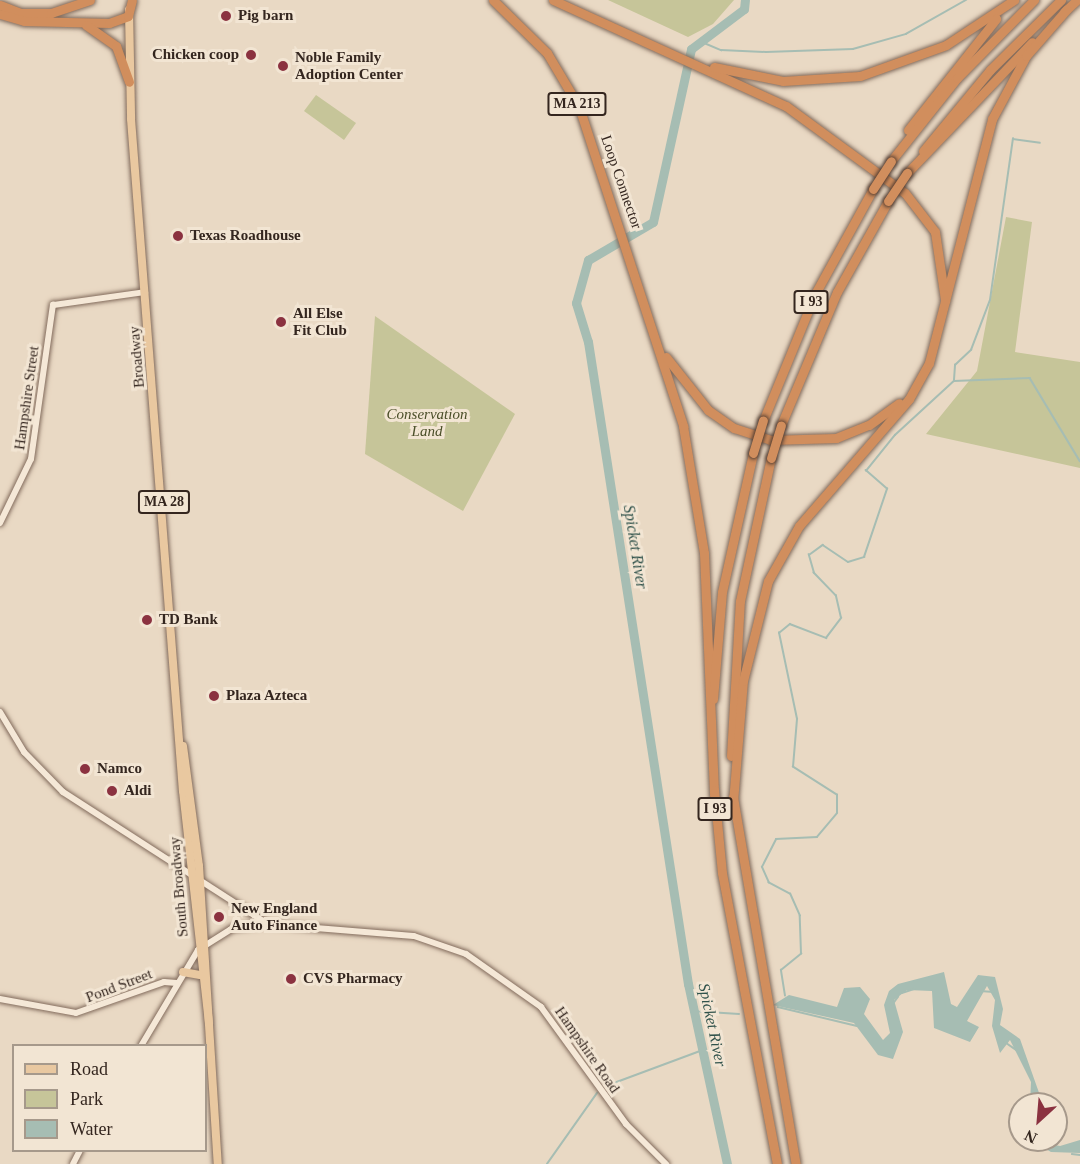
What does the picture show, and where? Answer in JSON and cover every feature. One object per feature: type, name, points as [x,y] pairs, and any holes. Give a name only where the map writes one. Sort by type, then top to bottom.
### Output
[{"type":"highway","points":[[0,5],[21,13],[51,13],[90,0]]},
{"type":"highway","points":[[0,14],[72,23],[109,23],[128,16],[130,0]]},
{"type":"highway","name":"Loop Connector","points":[[493,0],[537,40],[566,81],[626,242],[654,331]]},
{"type":"highway","points":[[554,0],[798,112],[915,202],[940,248],[942,326]]},
{"type":"highway","points":[[693,62],[783,81],[860,76],[946,45],[1014,0]]},
{"type":"highway","points":[[891,161],[950,71],[1014,0]]},
{"type":"highway","name":"I 93","points":[[777,1164],[722,873],[714,795],[718,622],[753,453],[763,421],[811,303],[873,189],[891,161],[957,78],[1034,0]]},
{"type":"highway","name":"I 93","points":[[796,1164],[733,802],[736,633],[771,458],[781,425],[837,292],[888,201],[907,173],[977,84],[1061,0]]},
{"type":"highway","points":[[907,173],[1077,0]]},
{"type":"highway","points":[[733,802],[743,681],[768,581],[799,526],[918,382],[942,326],[992,119],[1026,56],[1067,9]]},
{"type":"highway","points":[[72,23],[108,37],[122,57],[129,82]]},
{"type":"highway","points":[[654,331],[675,373],[701,404],[734,428],[770,440],[813,442],[851,433],[889,411],[918,382]]},
{"type":"highway","points":[[654,331],[699,505],[714,795]]},
{"type":"main road","name":"Broadway","points":[[128,16],[129,82],[180,711]]},
{"type":"main road","name":"South Broadway","points":[[180,711],[197,881],[206,944],[218,1164]]},
{"type":"main road","name":"South Broadway","points":[[197,881],[200,975],[209,1024]]},
{"type":"main road","points":[[183,972],[200,975]]},
{"type":"street","name":"Hampshire Street","points":[[0,523],[31,459],[53,305],[145,292]]},
{"type":"street","points":[[0,712],[24,752],[56,786],[197,881]]},
{"type":"street","name":"Hampshire Road","points":[[197,881],[236,909],[267,924]]},
{"type":"street","points":[[233,928],[236,909]]},
{"type":"street","name":"Hampshire Road","points":[[142,1044],[198,950],[233,928],[267,924],[414,936],[479,962],[556,1022],[615,1110],[666,1164]]},
{"type":"street","name":"Pond Street","points":[[0,999],[76,1013],[164,982],[177,983]]},
{"type":"green space","points":[[608,0],[734,0],[713,24],[688,37]]},
{"type":"green space","points":[[316,95],[356,123],[344,140],[304,111]]},
{"type":"green space","points":[[1006,217],[1032,222],[1015,352],[1080,362],[1080,468],[926,434],[977,371]]},
{"type":"green space","name":"Conservation Land","points":[[375,316],[515,414],[463,511],[365,454]]},
{"type":"water","points":[[944,972],[951,1004],[957,1007],[978,975],[995,977],[1003,1009],[1000,1025],[1020,1039],[1039,1092],[1031,1092],[1031,1082],[1010,1040],[1000,1053],[992,1026],[995,1000],[987,986],[967,1021],[979,1027],[970,1042],[934,1028],[932,991],[907,990],[894,1000],[903,1032],[893,1059],[878,1055],[854,1023],[773,1005],[789,995],[837,1007],[844,988],[860,987],[870,999],[864,1014],[883,1040],[890,1033],[884,1005],[889,991],[898,984]]},
{"type":"water","points":[[1080,1140],[1080,1153],[1051,1152],[1068,1152],[1068,1144]]},
{"type":"waterway","name":"Spicket River","points":[[727,1164],[688,984],[588,342],[576,303],[588,260],[653,222],[691,49],[744,9],[745,0]]},
{"type":"waterway","points":[[702,42],[721,50],[766,52],[853,49],[906,34],[966,0]]},
{"type":"waterway","points":[[954,380],[955,365],[971,350],[990,300],[1013,139],[1040,143]]},
{"type":"waterway","points":[[785,996],[781,970],[801,954],[800,916],[790,894],[769,883],[762,867],[776,839],[817,837],[837,813],[837,795],[793,767],[797,719],[779,633],[790,624],[826,638],[841,618],[836,596],[814,573],[809,555],[823,545],[848,562],[864,557],[887,489],[866,471],[895,435],[954,381],[1030,378],[1080,461]]},
{"type":"waterway","points":[[902,993],[914,989]]},
{"type":"waterway","points":[[980,991],[994,992]]},
{"type":"waterway","points":[[892,1005],[898,997]]},
{"type":"waterway","points":[[778,1007],[857,1026]]},
{"type":"waterway","points":[[693,1011],[739,1014]]},
{"type":"waterway","points":[[1005,1042],[1018,1051]]},
{"type":"waterway","points":[[606,1086],[700,1051]]},
{"type":"waterway","points":[[547,1164],[597,1093]]},
{"type":"waterway","points":[[1072,1154],[1080,1155]]},
{"type":"place","name":"Pig barn","points":[[226,16]]},
{"type":"place","name":"Chicken coop","points":[[251,55]]},
{"type":"place","name":"Noble Family Adoption Center","points":[[283,66]]},
{"type":"place","name":"Texas Roadhouse","points":[[178,236]]},
{"type":"place","name":"All Else Fit Club","points":[[281,322]]},
{"type":"place","name":"TD Bank","points":[[147,620]]},
{"type":"place","name":"Plaza Azteca","points":[[214,696]]},
{"type":"place","name":"Namco","points":[[85,769]]},
{"type":"place","name":"Aldi","points":[[112,791]]},
{"type":"place","name":"New England Auto Finance","points":[[219,917]]},
{"type":"place","name":"CVS Pharmacy","points":[[291,979]]}]
